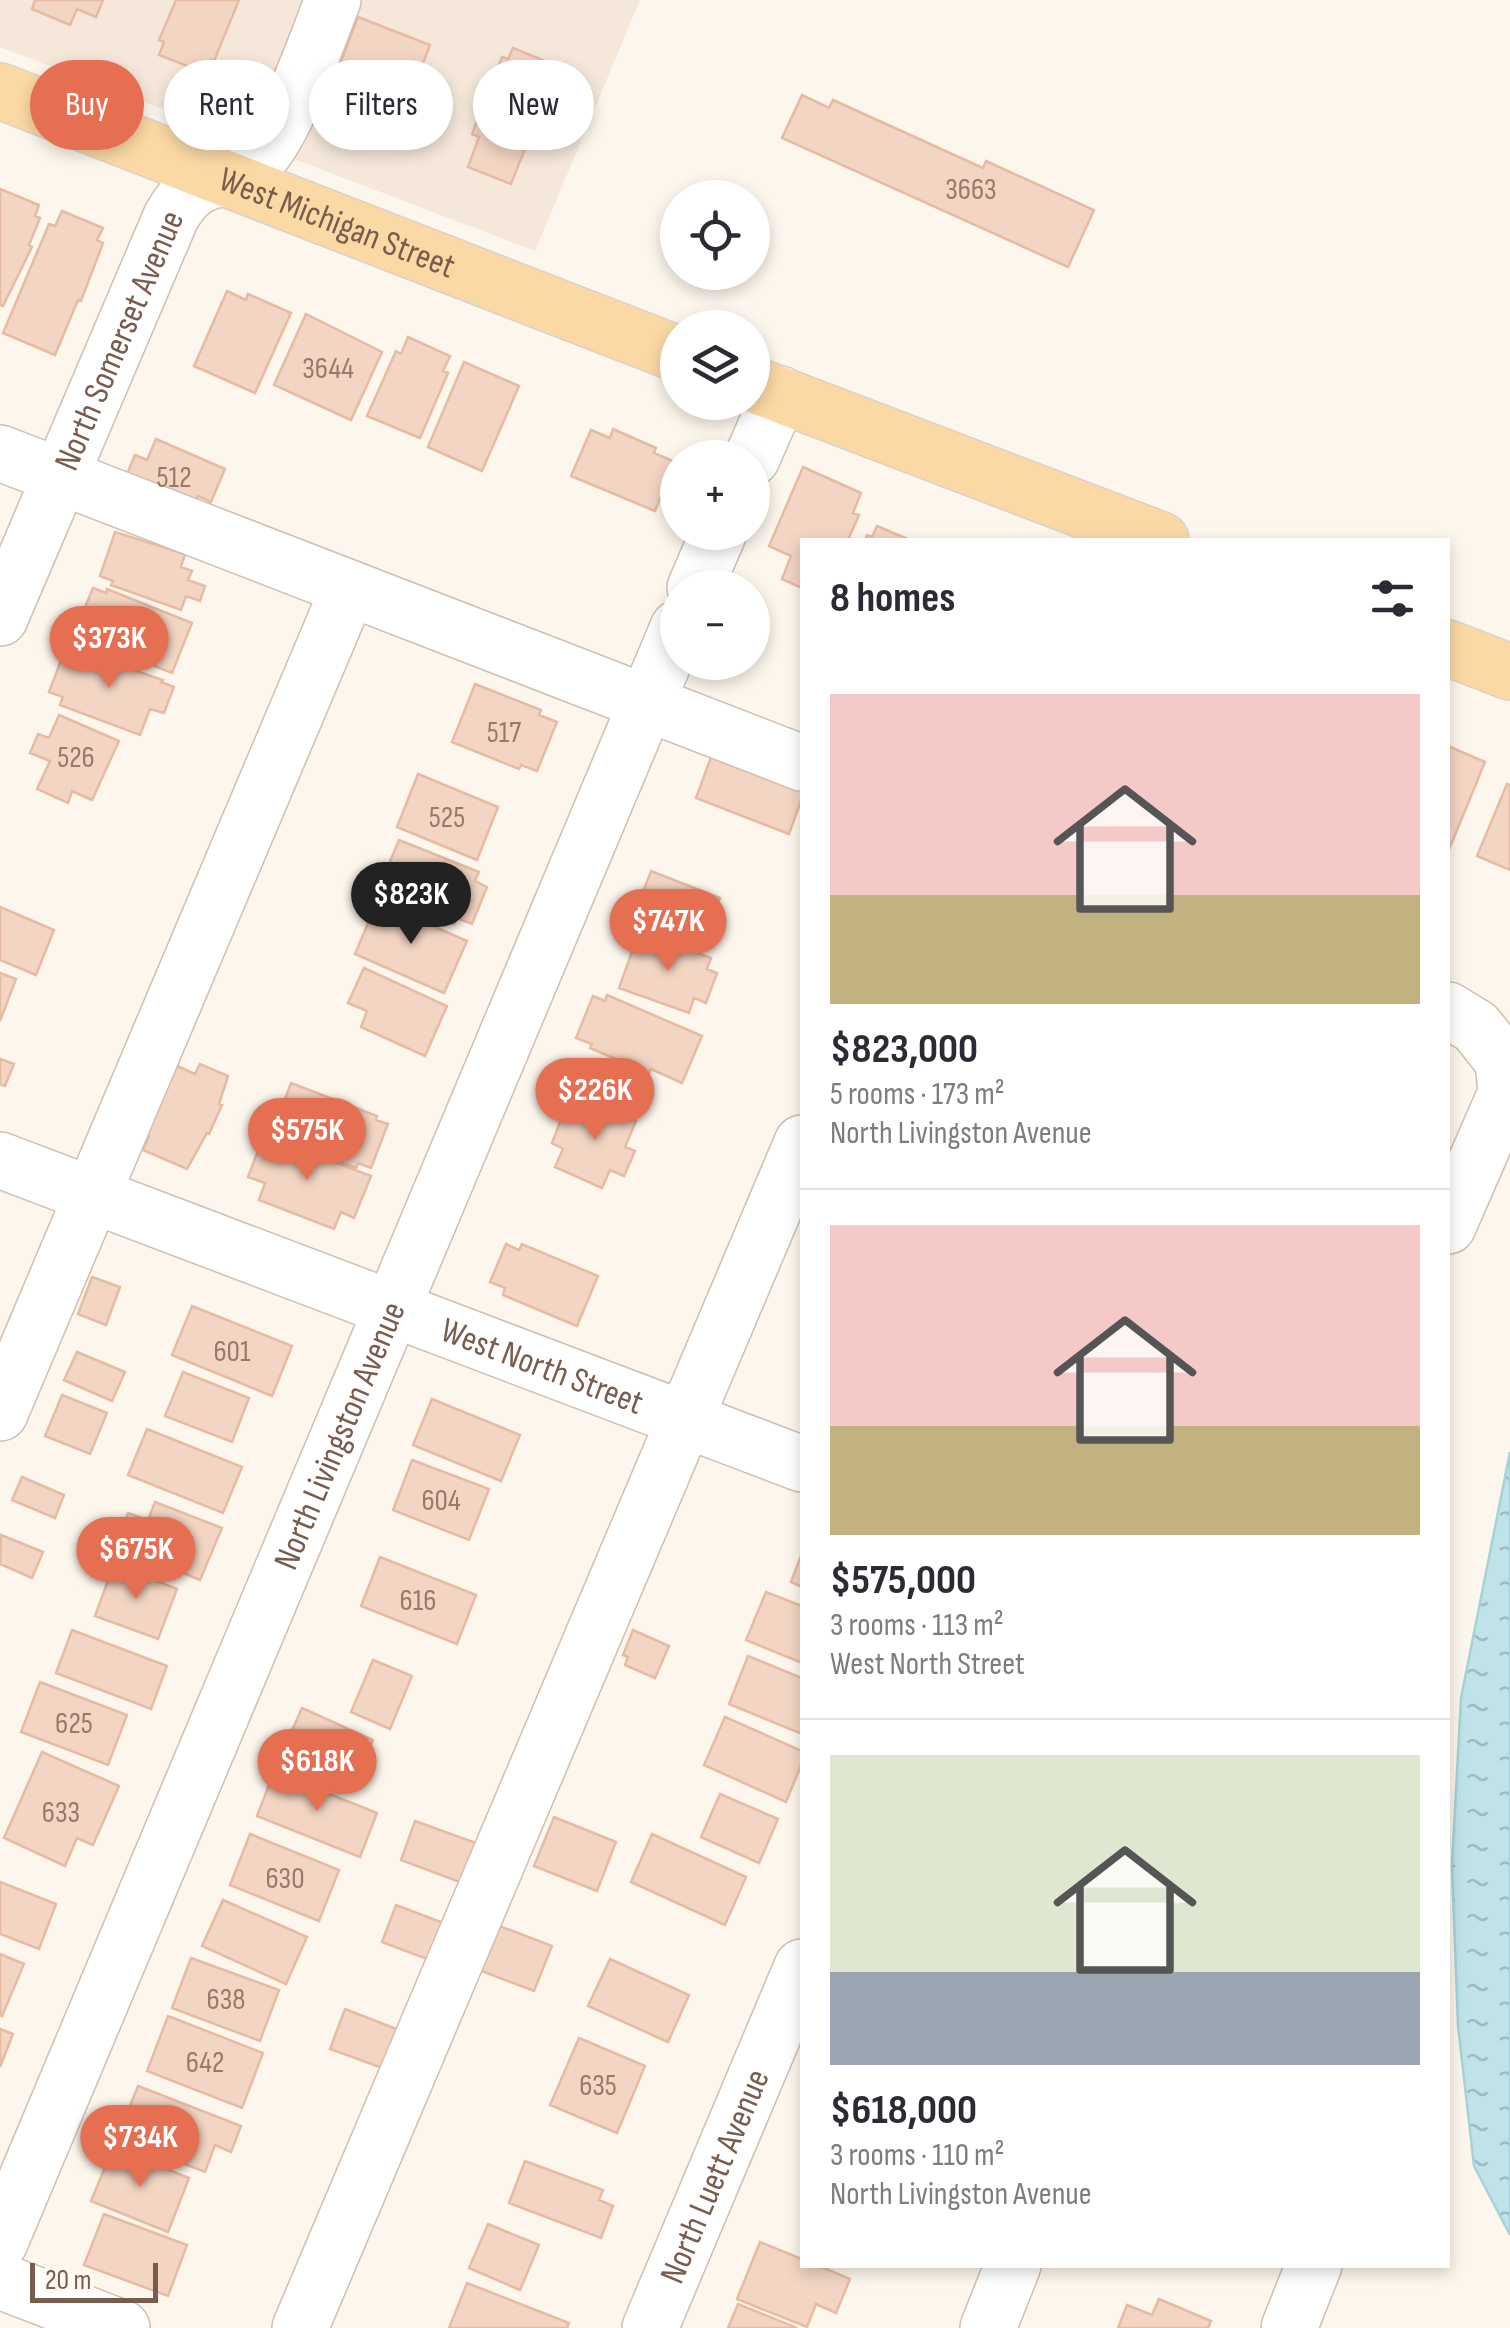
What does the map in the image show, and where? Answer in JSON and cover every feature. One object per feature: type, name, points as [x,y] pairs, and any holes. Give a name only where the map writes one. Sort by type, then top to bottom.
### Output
[{"type":"main road","name":"West Michigan Street","points":[[0,91],[660,347]]},
{"type":"main road","points":[[770,391],[1157,538]]},
{"type":"main road","points":[[1450,649],[1510,672]]},
{"type":"street","name":"North Somerset Avenue","points":[[0,618],[170,217],[196,186],[207,180],[227,178],[260,158],[270,145],[333,0]]},
{"type":"street","points":[[0,453],[800,762]]},
{"type":"street","points":[[0,1414],[349,588]]},
{"type":"street","name":"North Livingston Avenue","points":[[0,2242],[660,668]]},
{"type":"street","points":[[1450,1011],[1476,1026],[1503,1061],[1506,1094],[1450,1221]]},
{"type":"street","points":[[300,2328],[800,1148]]},
{"type":"street","name":"West North Street","points":[[0,1160],[800,1463]]},
{"type":"street","name":"North Luett Avenue","points":[[650,2328],[800,1972]]},
{"type":"street","points":[[988,2328],[1013,2268]]},
{"type":"street","points":[[1289,2328],[1313,2268]]},
{"type":"street","points":[[0,2281],[122,2328]]},
{"type":"shaded area","points":[[0,0],[640,0],[594,110],[594,60],[473,60],[473,150],[577,150],[535,251],[270,150],[289,150],[289,60],[164,60],[164,110],[144,102],[144,60],[34,60],[0,47]]},
{"type":"water","points":[[1510,1452],[1510,2235],[1474,2166],[1458,2026],[1452,1865],[1461,1698]]},
{"type":"building","points":[[35,0],[103,0],[96,17],[77,9],[70,25],[32,9]]},
{"type":"building","points":[[176,0],[239,0],[214,60],[172,60],[159,55],[164,42],[159,40]]},
{"type":"building","points":[[358,17],[430,45],[424,60],[342,60]]},
{"type":"building","points":[[513,48],[542,60],[501,60],[508,59]]},
{"type":"building","points":[[802,95],[829,108],[833,100],[983,168],[986,161],[1094,210],[1068,267],[782,138]]},
{"type":"building","points":[[474,150],[524,150],[511,184],[468,167]]},
{"type":"building","points":[[0,189],[39,205],[35,216],[40,218],[29,245],[32,247],[3,306],[0,305]]},
{"type":"building","points":[[62,211],[103,228],[97,240],[103,243],[55,355],[3,333],[49,224],[55,226]]},
{"type":"building","points":[[227,291],[246,300],[248,294],[291,313],[255,393],[194,366]]},
{"type":"building","points":[[306,314],[382,352],[351,420],[274,385]]},
{"type":"building","points":[[408,337],[450,356],[443,371],[448,373],[420,438],[367,416],[396,351],[401,354]]},
{"type":"building","points":[[464,362],[519,386],[482,471],[428,447]]},
{"type":"building","points":[[613,429],[656,448],[654,453],[660,456],[660,499],[655,511],[571,476],[591,430],[610,438]]},
{"type":"building","points":[[156,439],[225,469],[211,502],[198,496],[190,515],[122,486],[135,455],[147,460]]},
{"type":"building","points":[[803,467],[861,493],[853,513],[859,515],[849,538],[800,538],[800,587],[782,579],[791,556],[770,544]]},
{"type":"building","points":[[877,526],[905,538],[866,538],[872,537]]},
{"type":"building","points":[[115,532],[185,554],[181,567],[192,571],[188,580],[205,586],[200,601],[186,596],[181,610],[111,585],[113,581],[100,576]]},
{"type":"building","points":[[93,588],[106,593],[107,589],[192,623],[172,673],[88,640],[91,634],[76,629]]},
{"type":"building","points":[[66,647],[174,687],[164,713],[150,709],[140,735],[60,705],[63,697],[49,692]]},
{"type":"building","points":[[475,684],[541,710],[539,715],[557,722],[537,771],[521,765],[519,769],[452,742]]},
{"type":"building","points":[[59,715],[119,741],[92,800],[72,791],[68,803],[37,789],[50,761],[30,753],[38,734],[49,738]]},
{"type":"building","points":[[1450,747],[1485,762],[1450,847]]},
{"type":"building","points":[[714,749],[800,780],[800,804],[789,834],[696,798]]},
{"type":"building","points":[[418,774],[498,807],[477,860],[397,827]]},
{"type":"building","points":[[1507,784],[1510,785],[1510,870],[1477,856]]},
{"type":"building","points":[[399,840],[479,872],[475,881],[487,887],[472,924],[457,918],[454,924],[377,892]]},
{"type":"building","points":[[651,871],[720,898],[700,951],[635,926]]},
{"type":"building","points":[[377,902],[467,941],[444,993],[355,954]]},
{"type":"building","points":[[0,907],[54,930],[36,975],[0,960]]},
{"type":"building","points":[[639,932],[711,958],[707,969],[717,973],[706,1003],[694,998],[689,1013],[619,988]]},
{"type":"building","points":[[364,968],[447,1006],[425,1056],[361,1027],[367,1011],[348,1003]]},
{"type":"building","points":[[0,973],[16,979],[0,1021]]},
{"type":"building","points":[[607,995],[702,1036],[682,1083],[590,1048],[592,1044],[576,1038],[593,996],[605,1001]]},
{"type":"building","points":[[0,1059],[14,1064],[5,1086],[0,1084]]},
{"type":"building","points":[[173,1064],[195,1074],[200,1064],[228,1076],[219,1104],[222,1105],[187,1169],[143,1150],[149,1136],[143,1134]]},
{"type":"building","points":[[291,1083],[377,1116],[376,1120],[388,1124],[371,1168],[358,1163],[356,1168],[282,1141],[290,1119],[279,1115]]},
{"type":"building","points":[[585,1098],[636,1121],[625,1147],[635,1151],[624,1176],[610,1170],[602,1188],[555,1167],[563,1149],[552,1143],[562,1117],[574,1122]]},
{"type":"building","points":[[264,1135],[371,1176],[354,1218],[341,1212],[334,1229],[259,1200],[265,1183],[248,1177]]},
{"type":"building","points":[[506,1244],[519,1250],[522,1244],[598,1276],[577,1326],[503,1295],[505,1288],[490,1282]]},
{"type":"building","points":[[92,1277],[120,1287],[106,1325],[78,1314]]},
{"type":"building","points":[[192,1306],[292,1346],[272,1396],[172,1355]]},
{"type":"building","points":[[77,1352],[125,1372],[112,1401],[64,1380]]},
{"type":"building","points":[[183,1372],[249,1398],[232,1442],[165,1416]]},
{"type":"building","points":[[62,1395],[107,1413],[90,1454],[45,1436]]},
{"type":"building","points":[[432,1399],[520,1435],[501,1481],[413,1445]]},
{"type":"building","points":[[147,1429],[242,1467],[223,1513],[128,1475]]},
{"type":"building","points":[[412,1460],[489,1489],[469,1540],[393,1510]]},
{"type":"building","points":[[22,1477],[64,1495],[55,1518],[12,1500]]},
{"type":"building","points":[[155,1502],[222,1528],[200,1580],[116,1545],[128,1513],[148,1520]]},
{"type":"building","points":[[1,1535],[43,1552],[32,1578],[0,1564]]},
{"type":"building","points":[[380,1557],[476,1595],[457,1644],[361,1606]]},
{"type":"building","points":[[800,1558],[800,1586],[791,1582]]},
{"type":"building","points":[[114,1564],[177,1589],[158,1639],[95,1616]]},
{"type":"building","points":[[766,1592],[800,1605],[800,1662],[746,1640]]},
{"type":"building","points":[[72,1630],[167,1666],[151,1709],[56,1673]]},
{"type":"building","points":[[633,1630],[669,1646],[655,1678],[625,1665],[628,1657],[623,1655]]},
{"type":"building","points":[[748,1656],[800,1677],[800,1733],[729,1704]]},
{"type":"building","points":[[373,1660],[412,1676],[390,1729],[351,1712]]},
{"type":"building","points":[[40,1682],[127,1715],[108,1765],[21,1732]]},
{"type":"building","points":[[302,1708],[373,1740],[352,1785],[282,1753]]},
{"type":"building","points":[[725,1717],[800,1750],[800,1768],[786,1802],[704,1765]]},
{"type":"building","points":[[42,1752],[119,1786],[93,1845],[77,1838],[65,1866],[4,1838]]},
{"type":"building","points":[[274,1772],[377,1813],[360,1857],[257,1816]]},
{"type":"building","points":[[720,1794],[778,1819],[759,1863],[701,1837]]},
{"type":"building","points":[[554,1817],[616,1842],[597,1891],[534,1866]]},
{"type":"building","points":[[415,1821],[476,1843],[462,1883],[401,1860]]},
{"type":"building","points":[[250,1834],[339,1870],[319,1921],[230,1885]]},
{"type":"building","points":[[652,1834],[746,1877],[725,1925],[631,1882]]},
{"type":"building","points":[[0,1882],[56,1904],[39,1949],[0,1934]]},
{"type":"building","points":[[223,1900],[307,1937],[286,1984],[202,1946]]},
{"type":"building","points":[[396,1905],[446,1924],[432,1961],[382,1942]]},
{"type":"building","points":[[497,1925],[552,1946],[534,1991],[479,1970]]},
{"type":"building","points":[[0,1954],[24,1964],[2,2016],[0,2015]]},
{"type":"building","points":[[191,1958],[279,1990],[260,2041],[172,2008]]},
{"type":"building","points":[[610,1959],[689,1995],[668,2042],[588,2006]]},
{"type":"building","points":[[345,2009],[399,2030],[385,2069],[330,2049]]},
{"type":"building","points":[[168,2016],[263,2053],[242,2108],[147,2071]]},
{"type":"building","points":[[0,2029],[13,2034],[0,2067]]},
{"type":"building","points":[[579,2038],[645,2066],[617,2133],[550,2105]]},
{"type":"building","points":[[138,2086],[241,2126],[231,2152],[215,2145],[205,2172],[117,2138]]},
{"type":"building","points":[[113,2148],[189,2178],[168,2232],[91,2201]]},
{"type":"building","points":[[525,2161],[603,2190],[599,2200],[613,2206],[601,2238],[509,2203]]},
{"type":"building","points":[[104,2214],[187,2245],[168,2296],[84,2265]]},
{"type":"building","points":[[488,2224],[539,2245],[520,2290],[469,2268]]},
{"type":"building","points":[[760,2242],[800,2258],[800,2268],[824,2268],[850,2279],[836,2313],[816,2304],[807,2327],[737,2299]]},
{"type":"building","points":[[467,2283],[569,2323],[567,2328],[449,2328]]},
{"type":"building","points":[[1159,2299],[1211,2321],[1208,2328],[1118,2328],[1127,2305],[1152,2315]]},
{"type":"building","points":[[738,2304],[797,2328],[728,2328]]}]
